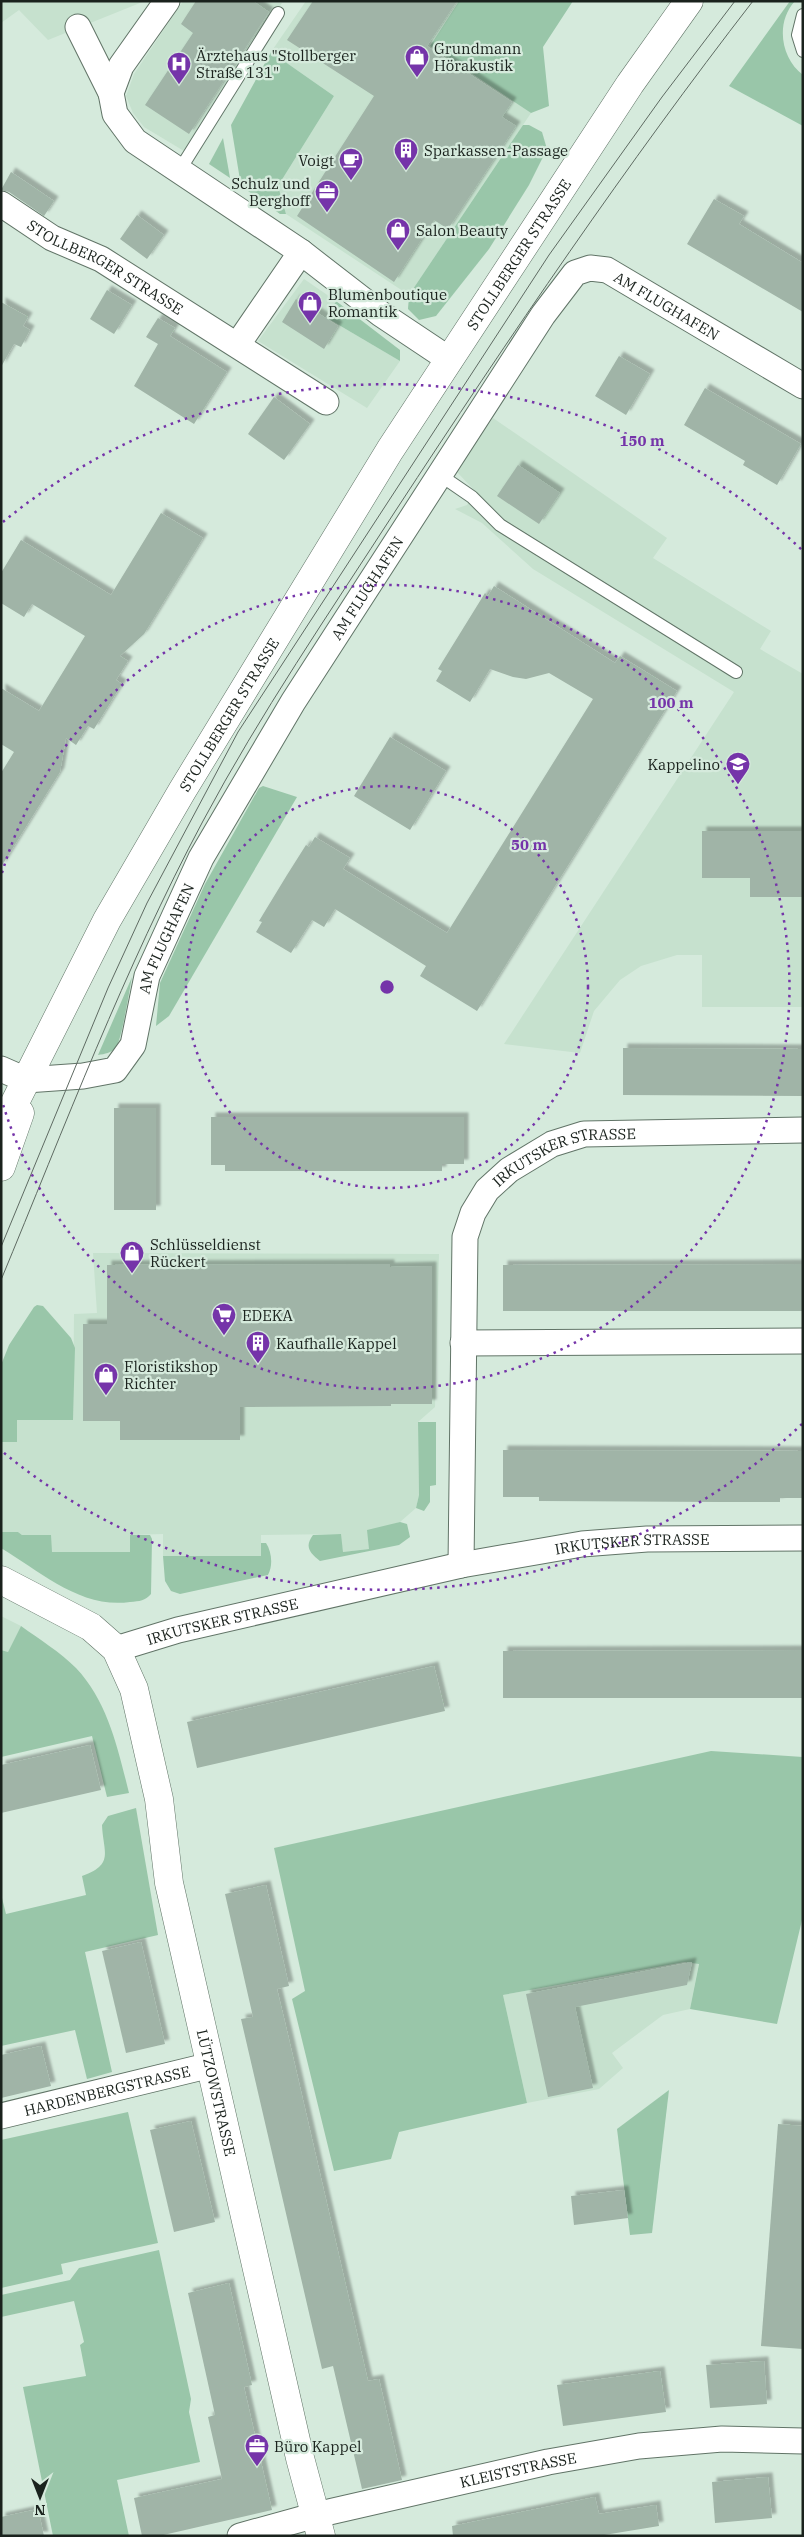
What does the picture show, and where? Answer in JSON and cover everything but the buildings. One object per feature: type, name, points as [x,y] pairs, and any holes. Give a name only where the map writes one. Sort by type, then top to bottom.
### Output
[{"type":"main road","name":"STOLLBERGER STRASSE","points":[[1,1130],[106,920],[182,790],[390,450],[624,92],[689,1]]},
{"type":"main road","name":"STOLLBERGER STRASSE","points":[[1,1167],[18,1122],[26,1080]]},
{"type":"main road","points":[[1,1580],[91,1626],[116,1649]]},
{"type":"main road","name":"LÜTZOWSTRASSE","points":[[116,1649],[136,1698],[159,1800],[169,1883],[300,2458],[319,2526]]},
{"type":"street","points":[[111,92],[121,66],[167,1]]},
{"type":"street","points":[[78,27],[111,92],[115,114],[135,141],[301,252],[381,314],[450,360]]},
{"type":"street","name":"STOLLBERGER STRASSE","points":[[1,204],[52,238],[102,259],[238,344],[326,402]]},
{"type":"street","points":[[238,344],[301,252]]},
{"type":"street","name":"AM FLUGHAFEN","points":[[26,1080],[83,1076],[115,1070],[133,1045],[147,976],[200,858],[292,702],[543,315],[575,273],[590,268],[607,270],[803,386]]},
{"type":"street","points":[[1,1069],[26,1080]]},
{"type":"street","name":"IRKUTSKER STRASSE","points":[[461,1565],[465,1237],[473,1213],[487,1190],[509,1170],[544,1148],[584,1134],[803,1130]]},
{"type":"street","points":[[463,1343],[803,1342]]},
{"type":"street","name":"IRKUTSKER STRASSE","points":[[116,1649],[178,1630],[461,1565],[582,1544],[647,1539],[803,1538]]},
{"type":"street","name":"HARDENBERGSTRASSE","points":[[1,2116],[211,2065]]},
{"type":"street","name":"KLEISTSTRASSE","points":[[240,2536],[319,2526],[548,2462],[639,2446],[722,2439],[803,2441]]},
{"type":"lane","points":[[179,171],[278,14]]},
{"type":"lane","points":[[803,15],[798,35],[803,51]]},
{"type":"lane","points":[[440,476],[472,496],[500,525],[736,672]]},
{"type":"shaded area","points":[[1,1],[145,1],[48,40],[19,10],[1,23]]},
{"type":"shaded area","name":"Ärztehaus \"Stollberger Straße 131\"","points":[[183,1],[282,3],[184,151],[144,127],[133,113],[126,96],[134,74]]},
{"type":"shaded area","name":"Sparkassen-Passage","points":[[306,1],[459,1],[430,46],[531,113],[409,295],[286,214],[278,186],[334,96],[271,52]]},
{"type":"shaded area","points":[[459,1],[573,1],[543,47],[549,106],[531,113],[430,46]]},
{"type":"shaded area","points":[[790,1],[795,1],[785,19],[783,40],[790,59],[803,75],[803,126],[729,86]]},
{"type":"shaded area","points":[[271,52],[334,96],[278,186],[286,214],[280,214],[241,186],[231,125]]},
{"type":"shaded area","points":[[523,125],[529,125],[542,132],[547,149],[529,185],[489,249],[436,316],[419,320],[408,309],[409,295]]},
{"type":"shaded area","points":[[223,138],[230,178],[209,164]]},
{"type":"shaded area","points":[[304,279],[336,301],[327,318],[400,361],[367,408],[258,341]]},
{"type":"shaded area","points":[[336,301],[400,350],[400,361],[327,318]]},
{"type":"shaded area","name":"Kappelino","points":[[493,418],[667,538],[653,558],[771,631],[760,649],[803,674],[803,1007],[702,1007],[702,955],[677,955],[641,966],[620,980],[594,1011],[580,1053],[504,1044],[734,692],[533,569],[482,523],[455,509],[467,505],[475,491],[456,471]]},
{"type":"shaded area","points":[[263,786],[297,797],[169,1016],[156,1026],[160,983],[205,884],[259,788]]},
{"type":"shaded area","points":[[132,977],[118,1043],[110,1052],[98,1055]]},
{"type":"shaded area","points":[[93,1253],[439,1254],[435,1407],[418,1422],[419,1495],[416,1508],[400,1522],[387,1526],[369,1549],[343,1552],[340,1534],[261,1535],[261,1556],[163,1556],[163,1534],[130,1535],[130,1552],[51,1552],[51,1535],[22,1535],[18,1532],[1,1532],[1,1442],[17,1442],[17,1420],[73,1420],[74,1314],[97,1313]]},
{"type":"shaded area","points":[[37,1305],[43,1306],[71,1338],[75,1348],[73,1420],[17,1420],[17,1442],[1,1442],[1,1365],[9,1345]]},
{"type":"shaded area","points":[[418,1422],[436,1422],[436,1485],[430,1486],[430,1502],[424,1511],[416,1508],[419,1495]]},
{"type":"shaded area","points":[[400,1522],[407,1524],[410,1537],[399,1545],[320,1561],[309,1550],[310,1539],[313,1535],[341,1534],[343,1552],[369,1549],[367,1530]]},
{"type":"shaded area","points":[[1,1532],[18,1532],[22,1535],[51,1535],[52,1552],[130,1552],[130,1535],[150,1535],[152,1539],[151,1594],[139,1601],[112,1603],[78,1594],[62,1587],[1,1548]]},
{"type":"shaded area","points":[[261,1543],[266,1543],[271,1555],[271,1567],[268,1575],[180,1594],[171,1591],[165,1581],[163,1556],[261,1556]]},
{"type":"shaded area","points":[[1,1616],[21,1626],[8,1652],[1,1650]]},
{"type":"shaded area","points":[[21,1626],[63,1657],[87,1681],[104,1711],[116,1743],[129,1793],[107,1797],[92,1736],[1,1757],[1,1650],[8,1652]]},
{"type":"shaded area","points":[[711,1751],[803,1757],[803,1916],[777,2024],[690,2009],[699,1964],[685,1962],[503,1995],[527,2103],[399,2132],[391,2159],[334,2171],[292,1999],[305,1991],[274,1848]]},
{"type":"shaded area","points":[[136,1808],[158,1935],[85,1952],[112,2072],[87,2079],[75,2030],[1,2046],[1,1894],[6,1914],[86,1895],[82,1876],[99,1867],[105,1856],[102,1825],[108,1816]]},
{"type":"shaded area","points":[[685,1962],[699,1963],[690,2009],[663,2015],[612,2053],[623,2068],[599,2089],[527,2103],[503,1995]]},
{"type":"shaded area","points":[[669,2090],[652,2233],[630,2235],[617,2129]]},
{"type":"shaded area","points":[[128,2112],[158,2243],[61,2264],[63,2274],[1,2288],[1,2140]]},
{"type":"shaded area","points":[[159,2250],[191,2399],[189,2412],[200,2462],[117,2480],[129,2536],[53,2536],[23,2387],[86,2376],[80,2345],[84,2342],[74,2301],[1,2317],[1,2295],[70,2280],[79,2268]]},
{"type":"tram line","points":[[1,1247],[108,988],[147,903],[238,732],[549,255],[662,97],[735,1]]},
{"type":"tram line","points":[[1,1280],[121,991],[174,877],[225,781],[296,664],[526,316],[614,188],[753,1]]},
{"type":"place","name":"Grundmann Hörakustik","points":[[417,78]]},
{"type":"place","name":"Ärztehaus \"Stollberger Straße 131\"","points":[[179,85]]},
{"type":"place","name":"Sparkassen-Passage","points":[[406,171]]},
{"type":"place","name":"Voigt","points":[[351,181]]},
{"type":"place","name":"Schulz und Berghoff","points":[[327,213]]},
{"type":"place","name":"Salon Beauty","points":[[398,251]]},
{"type":"place","name":"Blumenboutique Romantik","points":[[310,324]]},
{"type":"place","name":"Kappelino","points":[[738,785]]},
{"type":"place","name":"Schlüsseldienst Rückert","points":[[132,1274]]},
{"type":"place","name":"EDEKA","points":[[224,1336]]},
{"type":"place","name":"Kaufhalle Kappel","points":[[258,1364]]},
{"type":"place","name":"Floristikshop Richter","points":[[106,1396]]},
{"type":"place","name":"Büro Kappel","points":[[257,2467]]}]
